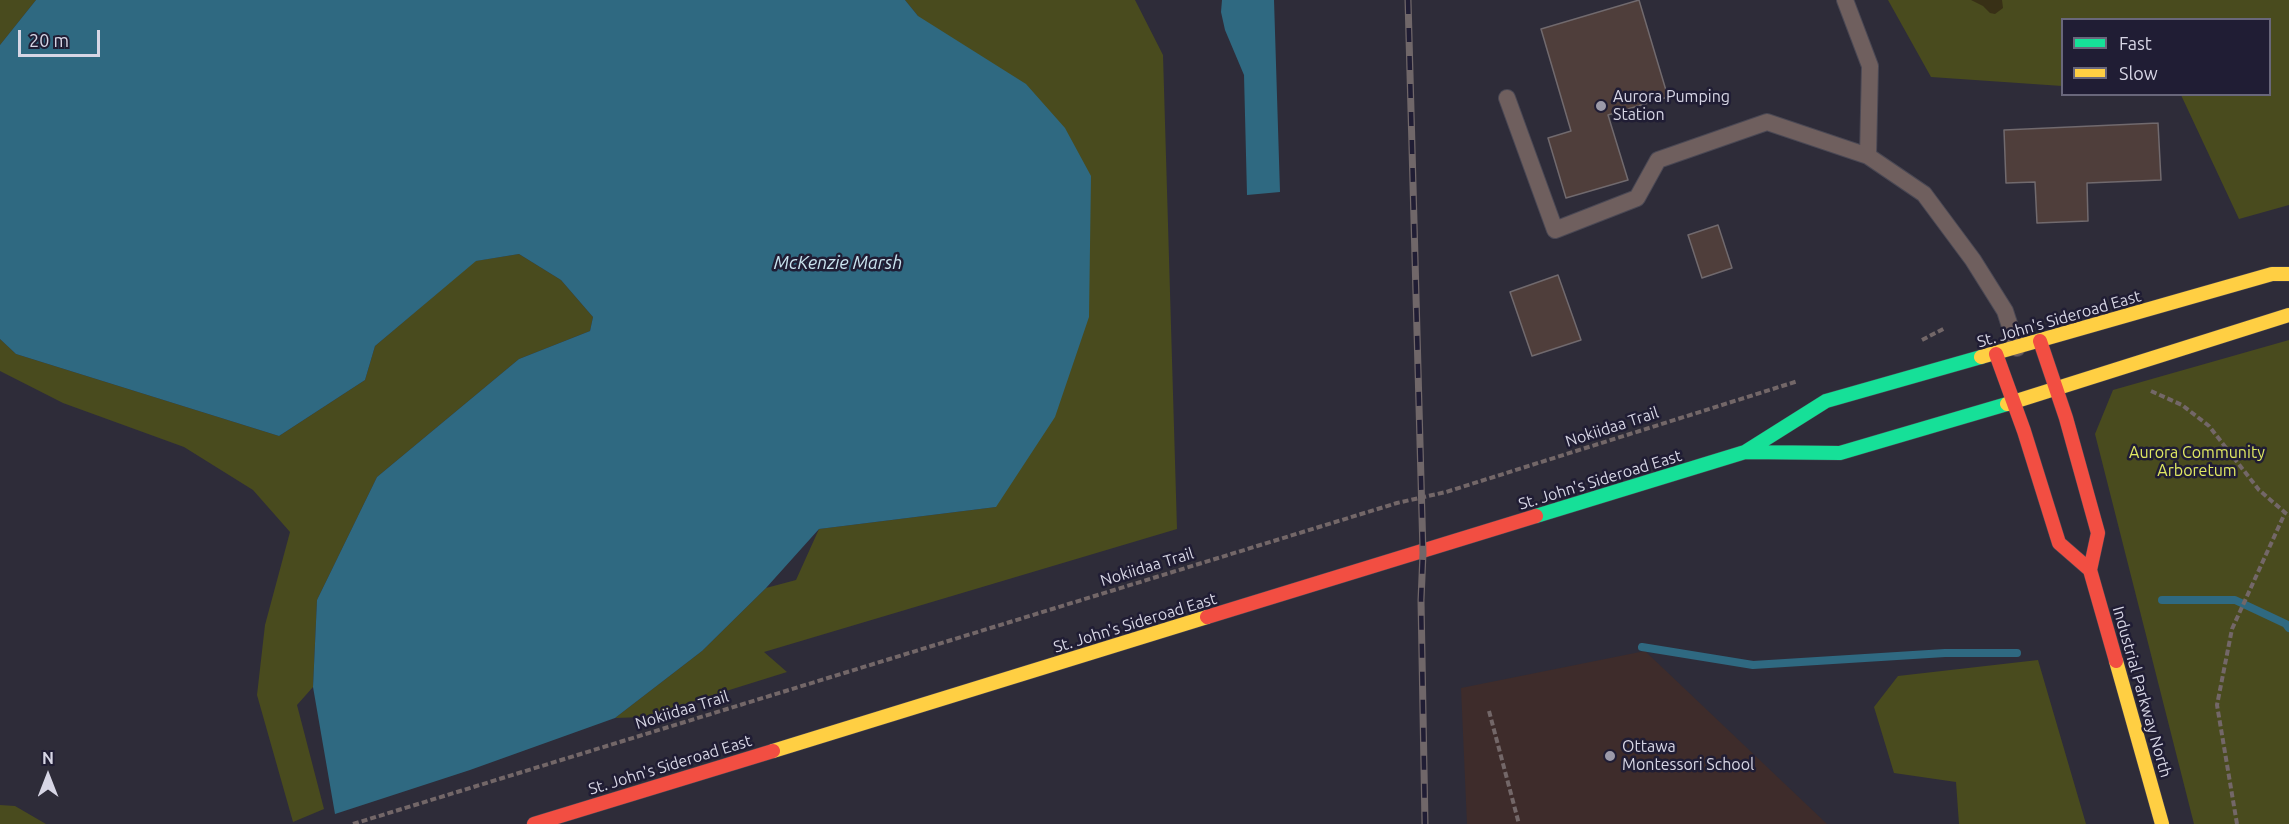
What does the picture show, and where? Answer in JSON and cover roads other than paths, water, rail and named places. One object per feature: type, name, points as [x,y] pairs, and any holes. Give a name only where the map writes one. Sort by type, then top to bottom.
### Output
[{"type":"main road","name":"St. John's Sideroad East","points":[[534,824],[1745,452],[1826,401],[2272,274],[2289,274]]},
{"type":"main road","name":"St. John's Sideroad East","points":[[1745,452],[1840,453],[1975,414],[2289,315]]},
{"type":"main road","name":"Industrial Parkway North","points":[[2040,341],[2098,532],[2090,570],[2162,824]]},
{"type":"main road","points":[[1996,354],[2059,543],[2090,570]]},
{"type":"lane","points":[[1845,0],[1870,66],[1868,156]]},
{"type":"lane","points":[[1507,98],[1555,230],[1637,198],[1658,160],[1767,123],[1868,156],[1923,194],[1973,260],[2005,310],[2017,348]]},
{"type":"water","name":"McKenzie Marsh","points":[[36,0],[905,0],[918,16],[1026,84],[1065,128],[1091,176],[1089,317],[1055,417],[996,507],[819,529],[766,588],[702,651],[615,718],[470,770],[335,814],[313,687],[317,600],[377,477],[519,359],[590,331],[593,317],[561,280],[519,254],[476,261],[375,346],[365,380],[279,436],[16,354],[0,339],[0,45]]},
{"type":"water","points":[[1222,0],[1274,0],[1280,192],[1247,195],[1244,75],[1225,30],[1221,12]]},
{"type":"waterway","points":[[2162,600],[2235,600],[2286,624],[2289,628]]},
{"type":"waterway","points":[[1642,647],[1753,665],[1945,653],[2017,653]]},
{"type":"railway","points":[[1408,0],[1423,553],[1421,600],[1425,824]]},
{"type":"place","name":"Aurora Pumping Station","points":[[1601,106]]},
{"type":"place","name":"Ottawa Montessori School","points":[[1610,756]]},
{"type":"park label","name":"Aurora Community Arboretum","points":[[2197,462]]}]
